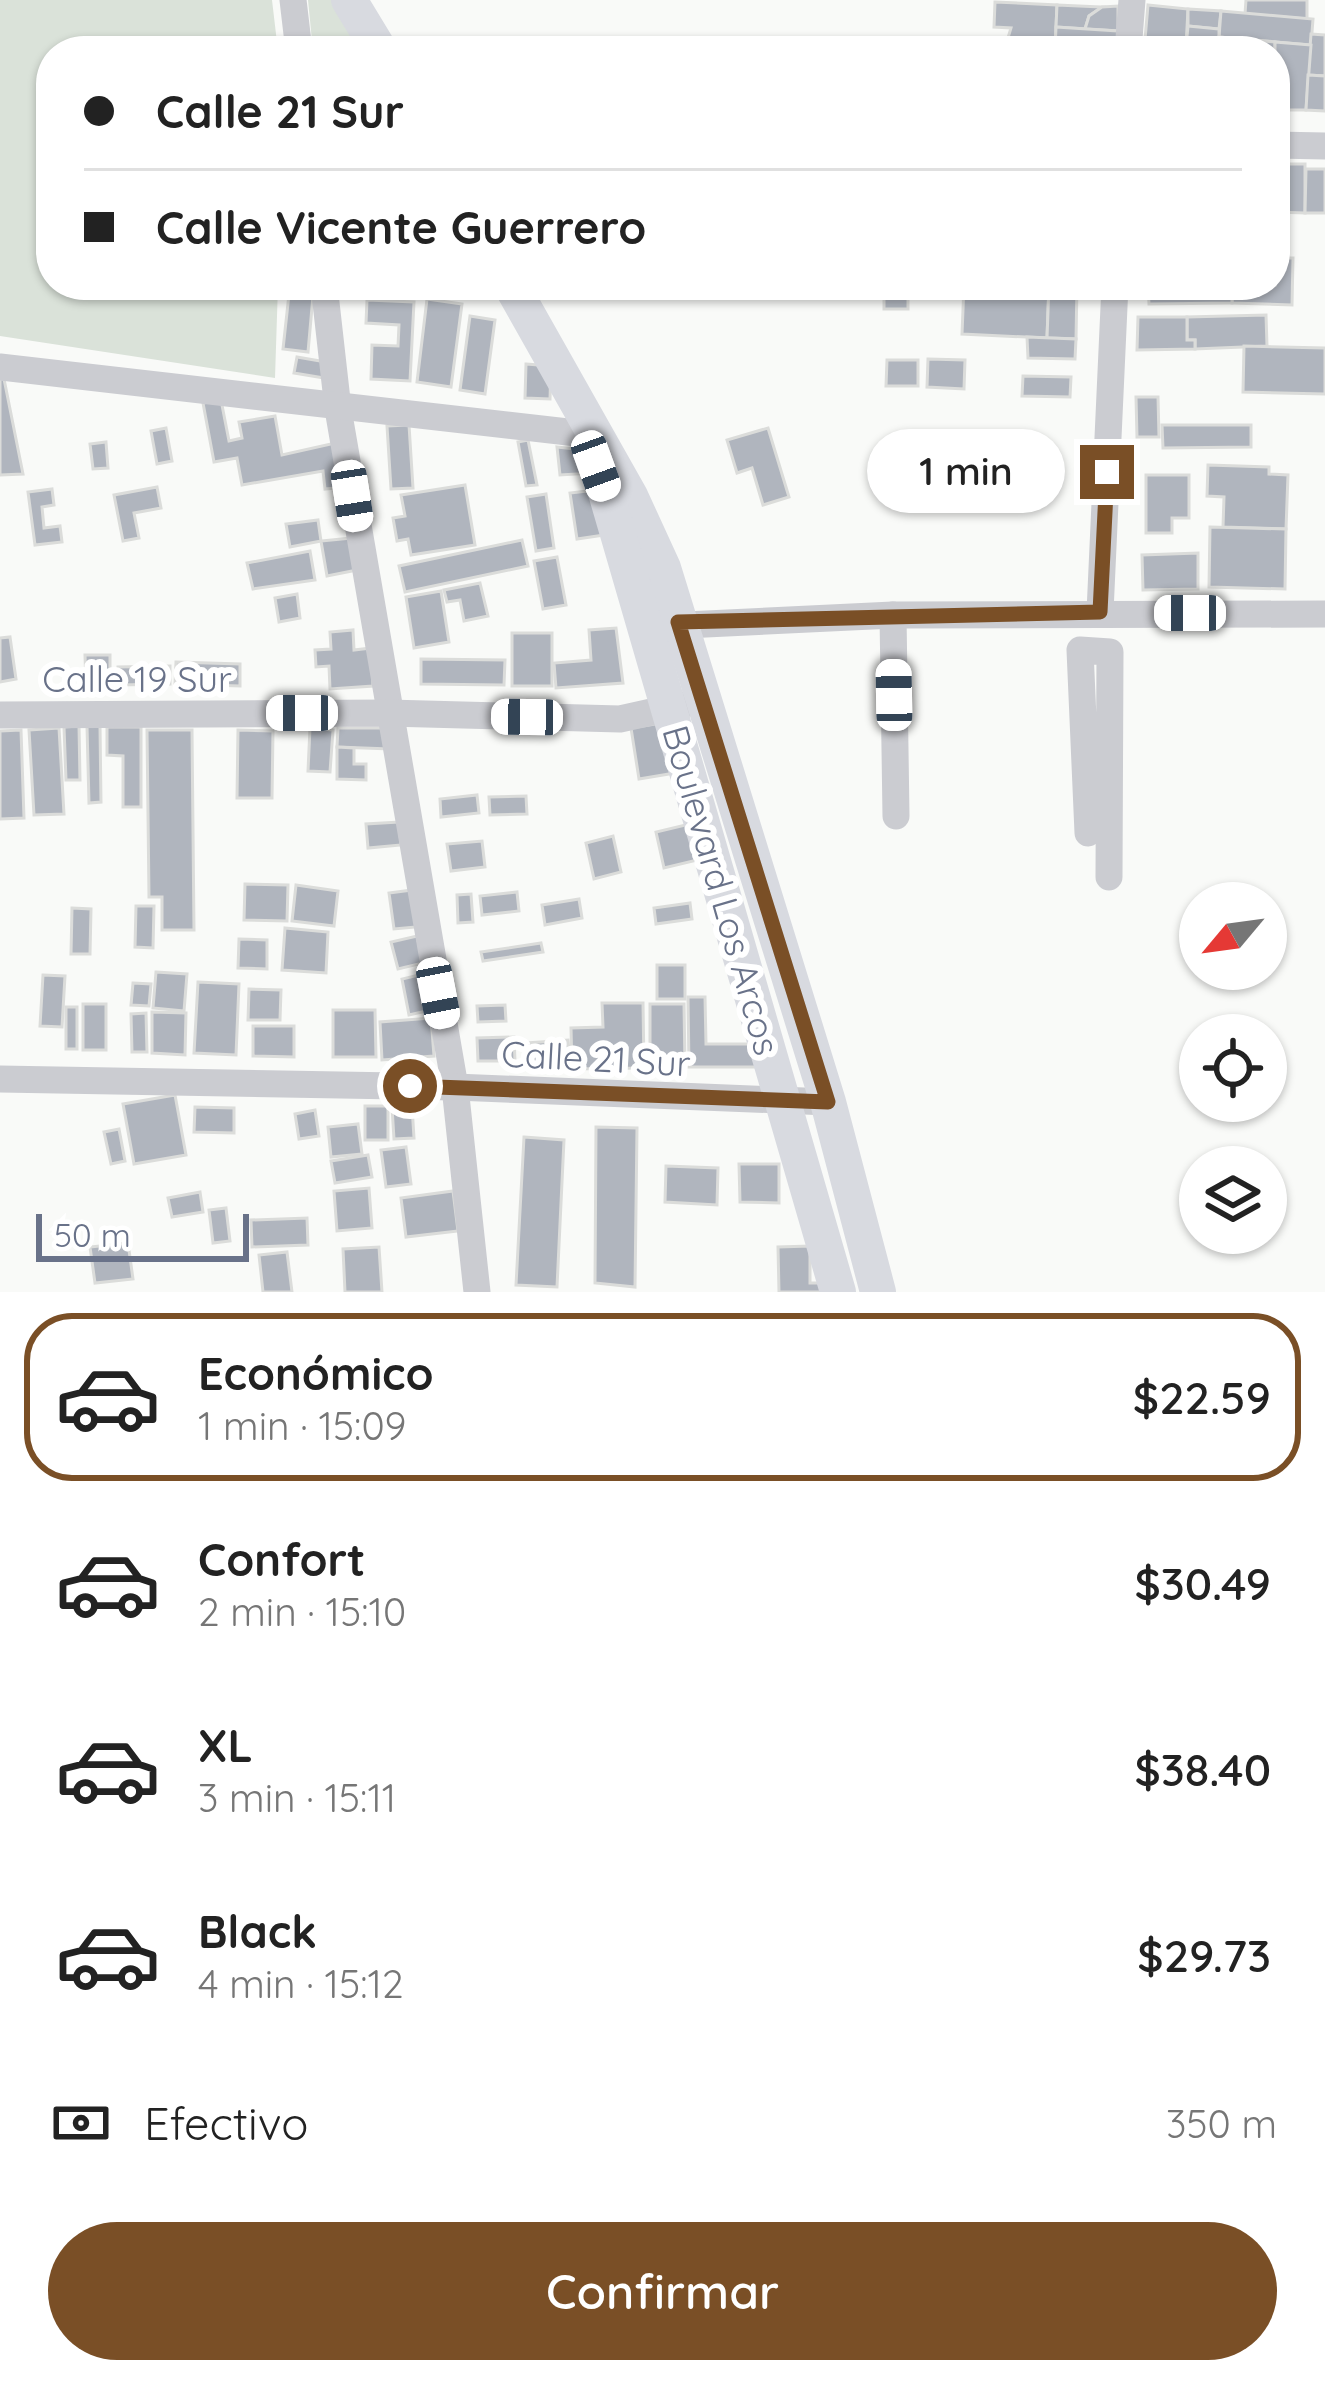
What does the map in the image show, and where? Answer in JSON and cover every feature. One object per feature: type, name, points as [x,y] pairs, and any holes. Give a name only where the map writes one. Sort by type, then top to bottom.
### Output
[{"type":"main road","points":[[349,0],[371,36]]},
{"type":"main road","name":"Boulevard Los Arcos","points":[[519,300],[588,431],[663,626],[828,1102],[878,1292]]},
{"type":"main road","name":"Boulevard Los Arcos","points":[[687,703],[782,1103],[838,1292]]},
{"type":"street","points":[[293,0],[297,36]]},
{"type":"street","points":[[1129,36],[1132,0]]},
{"type":"street","points":[[1290,145],[1325,146]]},
{"type":"street","points":[[326,300],[338,410],[455,1087],[477,1292]]},
{"type":"street","points":[[1093,651],[1114,300]]},
{"type":"street","points":[[0,367],[338,410],[588,431]]},
{"type":"street","points":[[663,626],[893,615],[1325,614]]},
{"type":"street","points":[[893,615],[896,816]]},
{"type":"street","points":[[1088,833],[1080,650],[1110,652],[1109,878]]},
{"type":"street","name":"Calle 19 Sur","points":[[0,715],[388,713],[620,719],[687,703]]},
{"type":"street","name":"Calle 21 Sur","points":[[0,1079],[455,1087],[828,1102]]},
{"type":"shaded area","points":[[0,0],[272,0],[276,36],[36,36],[36,300],[278,300],[275,378],[0,336]]},
{"type":"shaded area","points":[[308,0],[334,0],[354,36],[312,36]]},
{"type":"building","points":[[1246,0],[1307,0],[1307,19],[1245,14]]},
{"type":"building","points":[[995,2],[1057,5],[1056,36],[1009,36],[1011,28],[994,27]]},
{"type":"building","points":[[1057,5],[1102,7],[1089,16],[1085,29],[1056,27]]},
{"type":"building","points":[[1148,5],[1188,9],[1187,36],[1145,36]]},
{"type":"building","points":[[1118,6],[1118,31],[1085,29],[1089,16],[1102,7]]},
{"type":"building","points":[[1188,9],[1221,11],[1219,29],[1188,26]]},
{"type":"building","points":[[1221,11],[1313,19],[1311,45],[1290,43],[1290,36],[1219,36]]},
{"type":"building","points":[[1188,26],[1219,29],[1219,36],[1187,36]]},
{"type":"building","points":[[1056,27],[1118,31],[1118,36],[1056,36]]},
{"type":"building","points":[[1311,34],[1325,35],[1325,76],[1308,75]]},
{"type":"building","points":[[1290,43],[1311,45],[1306,110],[1290,110]]},
{"type":"building","points":[[1308,75],[1325,76],[1325,111],[1306,110]]},
{"type":"building","points":[[1290,164],[1305,164],[1305,213],[1290,212]]},
{"type":"building","points":[[1306,169],[1325,169],[1325,213],[1305,213]]},
{"type":"building","points":[[1293,258],[1292,305],[1232,303],[1290,300]]},
{"type":"building","points":[[288,300],[313,300],[308,352],[283,349]]},
{"type":"building","points":[[367,300],[414,302],[410,381],[371,379],[372,345],[398,346],[399,325],[366,323]]},
{"type":"building","points":[[427,300],[462,304],[451,387],[417,382]]},
{"type":"building","points":[[884,300],[908,300],[908,309],[884,309]]},
{"type":"building","points":[[963,300],[1048,300],[1047,338],[962,334]]},
{"type":"building","points":[[1048,300],[1077,300],[1076,339],[1047,338]]},
{"type":"building","points":[[1149,300],[1232,300],[1232,303],[1149,304]]},
{"type":"building","points":[[1266,315],[1267,346],[1195,349],[1195,340],[1187,340],[1187,317]]},
{"type":"building","points":[[470,316],[495,320],[485,394],[460,390]]},
{"type":"building","points":[[1138,317],[1187,317],[1187,340],[1195,340],[1195,349],[1137,350]]},
{"type":"building","points":[[1027,337],[1076,339],[1075,359],[1028,358]]},
{"type":"building","points":[[1244,346],[1325,348],[1325,394],[1243,392]]},
{"type":"building","points":[[297,357],[326,362],[324,378],[294,373]]},
{"type":"building","points":[[928,359],[965,360],[964,389],[927,387]]},
{"type":"building","points":[[887,360],[918,360],[918,386],[886,386]]},
{"type":"building","points":[[526,364],[551,366],[550,399],[525,398]]},
{"type":"building","points":[[1023,376],[1071,377],[1070,397],[1022,396]]},
{"type":"building","points":[[0,379],[4,379],[23,474],[0,475]]},
{"type":"building","points":[[1136,397],[1158,397],[1159,437],[1137,437]]},
{"type":"building","points":[[221,400],[229,441],[242,438],[239,422],[275,416],[282,455],[335,443],[336,488],[325,489],[323,471],[242,485],[237,458],[214,462],[203,403]]},
{"type":"building","points":[[409,425],[413,488],[391,489],[387,426]]},
{"type":"building","points":[[1162,425],[1251,425],[1251,447],[1163,448]]},
{"type":"building","points":[[166,428],[172,461],[157,464],[151,431]]},
{"type":"building","points":[[768,428],[789,497],[763,505],[752,468],[737,473],[727,440]]},
{"type":"building","points":[[528,440],[537,485],[526,486],[518,442]]},
{"type":"building","points":[[106,442],[108,468],[93,469],[90,444]]},
{"type":"building","points":[[557,447],[584,450],[594,473],[560,475]]},
{"type":"building","points":[[1208,465],[1269,467],[1269,474],[1288,475],[1286,529],[1223,527],[1224,497],[1207,496]]},
{"type":"building","points":[[1146,475],[1189,475],[1189,518],[1172,518],[1172,533],[1146,533]]},
{"type":"building","points":[[465,485],[475,545],[411,555],[408,539],[397,541],[393,518],[405,516],[401,495]]},
{"type":"building","points":[[157,487],[161,508],[134,513],[139,538],[123,541],[114,495]]},
{"type":"building","points":[[52,489],[54,505],[42,507],[44,528],[60,526],[62,542],[35,545],[28,492]]},
{"type":"building","points":[[605,489],[611,534],[577,539],[570,493]]},
{"type":"building","points":[[546,494],[554,548],[536,551],[527,497]]},
{"type":"building","points":[[318,520],[321,541],[290,547],[286,524]]},
{"type":"building","points":[[1210,527],[1286,529],[1285,589],[1209,587]]},
{"type":"building","points":[[352,538],[357,570],[327,576],[321,541]]},
{"type":"building","points":[[522,540],[528,566],[405,592],[399,566]]},
{"type":"building","points":[[310,551],[315,580],[253,589],[247,563]]},
{"type":"building","points":[[1198,553],[1198,589],[1143,590],[1142,555]]},
{"type":"building","points":[[557,557],[566,605],[543,609],[534,561]]},
{"type":"building","points":[[480,583],[488,616],[464,621],[460,600],[447,602],[444,590]]},
{"type":"building","points":[[441,591],[449,642],[414,648],[406,597]]},
{"type":"building","points":[[297,594],[300,618],[279,622],[275,598]]},
{"type":"building","points":[[616,628],[623,683],[556,688],[554,663],[591,660],[589,630]]},
{"type":"building","points":[[353,630],[354,650],[371,648],[373,686],[330,689],[329,666],[316,667],[315,650],[331,649],[330,632]]},
{"type":"building","points":[[512,633],[552,633],[552,686],[512,686]]},
{"type":"building","points":[[10,637],[16,679],[0,682],[0,638]]},
{"type":"building","points":[[85,655],[110,655],[110,686],[86,686]]},
{"type":"building","points":[[421,659],[505,660],[504,685],[421,684]]},
{"type":"building","points":[[176,662],[240,664],[240,686],[175,684]]},
{"type":"building","points":[[170,666],[170,684],[118,685],[118,667]]},
{"type":"building","points":[[673,721],[681,772],[639,779],[631,728]]},
{"type":"building","points":[[79,726],[80,780],[66,780],[64,727]]},
{"type":"building","points":[[87,726],[100,726],[101,802],[89,803]]},
{"type":"building","points":[[107,727],[141,727],[141,807],[123,807],[123,756],[107,755]]},
{"type":"building","points":[[59,728],[64,814],[34,815],[29,730]]},
{"type":"building","points":[[310,728],[333,730],[330,772],[308,771]]},
{"type":"building","points":[[338,728],[387,728],[390,749],[337,747]]},
{"type":"building","points":[[21,730],[24,818],[0,819],[0,731]]},
{"type":"building","points":[[147,730],[192,730],[194,930],[162,930],[162,897],[149,897]]},
{"type":"building","points":[[238,730],[273,731],[272,798],[237,798]]},
{"type":"building","points":[[337,747],[354,748],[354,764],[366,764],[366,780],[337,779]]},
{"type":"building","points":[[477,795],[479,813],[441,817],[440,799]]},
{"type":"building","points":[[526,796],[527,814],[490,815],[489,797]]},
{"type":"building","points":[[702,821],[710,857],[664,868],[656,832]]},
{"type":"building","points":[[399,822],[401,845],[368,848],[366,824]]},
{"type":"building","points":[[613,836],[621,872],[594,879],[586,843]]},
{"type":"building","points":[[482,841],[485,867],[451,871],[447,844]]},
{"type":"building","points":[[245,884],[288,885],[287,921],[244,920]]},
{"type":"building","points":[[296,885],[338,891],[334,926],[292,921]]},
{"type":"building","points":[[412,890],[416,927],[394,929],[389,893]]},
{"type":"building","points":[[517,892],[519,911],[482,915],[480,896]]},
{"type":"building","points":[[471,894],[473,922],[458,923],[457,895]]},
{"type":"building","points":[[579,899],[582,918],[545,925],[542,905]]},
{"type":"building","points":[[690,903],[692,919],[656,924],[654,908]]},
{"type":"building","points":[[136,906],[154,906],[153,948],[135,947]]},
{"type":"building","points":[[72,908],[91,909],[90,954],[71,954]]},
{"type":"building","points":[[285,928],[328,932],[326,973],[282,970]]},
{"type":"building","points":[[417,936],[423,963],[398,969],[391,942]]},
{"type":"building","points":[[239,939],[267,940],[267,969],[238,968]]},
{"type":"building","points":[[541,943],[543,952],[483,961],[481,952]]},
{"type":"building","points":[[657,965],[685,965],[685,999],[657,999]]},
{"type":"building","points":[[156,972],[187,974],[184,1011],[153,1008]]},
{"type":"building","points":[[427,973],[435,1009],[409,1015],[402,979]]},
{"type":"building","points":[[43,975],[65,976],[62,1027],[40,1026]]},
{"type":"building","points":[[198,982],[239,984],[236,1055],[194,1053]]},
{"type":"building","points":[[133,983],[151,984],[149,1006],[131,1005]]},
{"type":"building","points":[[249,989],[281,990],[280,1020],[248,1020]]},
{"type":"building","points":[[688,997],[705,997],[706,1044],[757,1044],[757,1067],[689,1067]]},
{"type":"building","points":[[602,1003],[643,1003],[644,1068],[572,1069],[571,1028],[603,1027]]},
{"type":"building","points":[[83,1004],[106,1004],[106,1050],[83,1050]]},
{"type":"building","points":[[650,1004],[684,1004],[685,1066],[650,1065]]},
{"type":"building","points":[[505,1005],[506,1021],[478,1022],[477,1006]]},
{"type":"building","points":[[66,1007],[77,1007],[77,1049],[66,1049]]},
{"type":"building","points":[[333,1010],[375,1010],[376,1057],[333,1057]]},
{"type":"building","points":[[152,1012],[186,1013],[185,1055],[152,1053]]},
{"type":"building","points":[[146,1013],[147,1052],[132,1052],[131,1014]]},
{"type":"building","points":[[431,1018],[434,1056],[382,1060],[380,1022]]},
{"type":"building","points":[[253,1026],[294,1026],[294,1057],[253,1056]]},
{"type":"building","points":[[514,1037],[515,1061],[478,1061],[477,1038]]},
{"type":"building","points":[[568,1040],[570,1062],[528,1066],[527,1043]]},
{"type":"building","points":[[175,1095],[186,1155],[134,1164],[123,1104]]},
{"type":"building","points":[[365,1106],[388,1106],[388,1140],[365,1140]]},
{"type":"building","points":[[412,1106],[414,1138],[394,1139],[392,1107]]},
{"type":"building","points":[[195,1107],[234,1108],[234,1133],[194,1132]]},
{"type":"building","points":[[315,1110],[319,1136],[299,1139],[295,1114]]},
{"type":"building","points":[[358,1124],[362,1154],[331,1157],[328,1127]]},
{"type":"building","points":[[596,1127],[637,1128],[635,1287],[595,1283]]},
{"type":"building","points":[[119,1129],[125,1161],[111,1164],[104,1132]]},
{"type":"building","points":[[524,1137],[564,1140],[557,1287],[516,1285]]},
{"type":"building","points":[[406,1147],[411,1184],[386,1187],[381,1150]]},
{"type":"building","points":[[368,1155],[372,1177],[335,1183],[331,1161]]},
{"type":"building","points":[[739,1164],[779,1164],[779,1203],[740,1202]]},
{"type":"building","points":[[666,1166],[718,1168],[717,1205],[665,1202]]},
{"type":"building","points":[[369,1188],[372,1228],[337,1231],[334,1191]]},
{"type":"building","points":[[453,1191],[458,1231],[406,1237],[401,1198]]},
{"type":"building","points":[[200,1192],[203,1212],[172,1217],[168,1198]]},
{"type":"building","points":[[226,1208],[230,1241],[213,1243],[209,1210]]},
{"type":"building","points":[[307,1218],[308,1245],[252,1247],[251,1220]]},
{"type":"building","points":[[128,1243],[133,1279],[95,1283],[90,1247]]},
{"type":"building","points":[[810,1246],[810,1283],[828,1283],[828,1292],[779,1292],[778,1247]]},
{"type":"building","points":[[379,1247],[382,1292],[345,1292],[343,1249]]},
{"type":"building","points":[[287,1252],[292,1292],[263,1292],[259,1255]]},
{"type":"route","points":[[410,1086],[828,1102],[678,622],[1100,612],[1107,472]]}]
